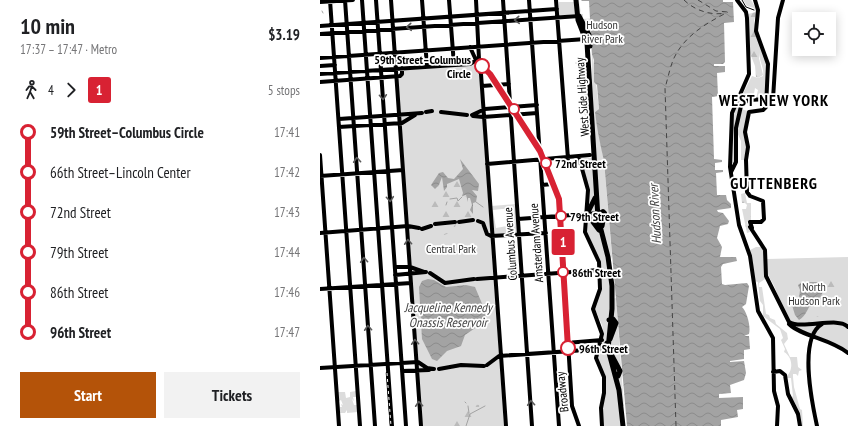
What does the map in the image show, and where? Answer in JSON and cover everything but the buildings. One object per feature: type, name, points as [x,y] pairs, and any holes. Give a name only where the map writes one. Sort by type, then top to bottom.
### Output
[{"type":"highway","points":[[577,0],[578,18],[588,44]]},
{"type":"highway","points":[[578,18],[586,32],[591,55]]},
{"type":"highway","name":"West Side Highway","points":[[586,32],[596,144],[594,164]]},
{"type":"highway","points":[[589,156],[593,158],[599,213],[613,275],[612,319],[609,339],[611,373],[616,377],[624,426]]},
{"type":"highway","points":[[594,164],[599,213],[612,280],[612,319]]},
{"type":"highway","points":[[596,189],[594,203],[586,214],[596,224],[604,241]]},
{"type":"highway","points":[[599,349],[606,346],[616,324],[612,319],[608,322],[607,339],[602,340]]},
{"type":"highway","points":[[599,349],[605,350],[620,371],[616,377]]},
{"type":"main road","points":[[345,0],[375,426]]},
{"type":"main road","points":[[320,2],[353,0]]},
{"type":"main road","points":[[361,0],[390,426]]},
{"type":"main road","points":[[376,0],[406,426]]},
{"type":"main road","points":[[391,0],[396,68],[399,76],[399,115],[421,426]]},
{"type":"main road","points":[[422,0],[427,67]]},
{"type":"main road","points":[[449,0],[454,65]]},
{"type":"main road","points":[[476,0],[479,46],[478,60],[482,86],[481,110],[484,117],[506,426]]},
{"type":"main road","name":"Columbus Avenue","points":[[503,0],[532,426]]},
{"type":"main road","name":"Amsterdam Avenue","points":[[530,0],[537,113],[541,157],[544,169],[542,185],[559,426]]},
{"type":"main road","points":[[556,0],[568,159]]},
{"type":"main road","points":[[736,0],[746,12],[749,74],[732,113],[730,164],[740,228],[750,256],[758,310],[770,331],[773,345],[773,392],[778,407]]},
{"type":"main road","points":[[755,0],[758,10],[756,31],[768,64],[764,109],[749,112],[745,132],[748,147],[746,159],[747,191],[750,196],[763,201],[765,218],[762,221],[750,222],[766,255],[766,276],[787,320],[793,326],[839,347],[848,353]]},
{"type":"main road","points":[[731,173],[735,163],[736,128],[741,106],[748,100],[773,99],[778,18],[783,0]]},
{"type":"main road","points":[[330,1],[360,426]]},
{"type":"main road","points":[[320,26],[557,9]]},
{"type":"main road","points":[[320,34],[557,17],[578,18],[583,36],[582,39],[580,39]]},
{"type":"main road","points":[[320,66],[334,59],[365,54],[580,39],[588,44]]},
{"type":"main road","points":[[470,47],[475,58],[478,60]]},
{"type":"main road","points":[[320,58],[334,59]]},
{"type":"main road","points":[[470,64],[478,60]]},
{"type":"main road","name":"Broadway","points":[[478,60],[483,60],[480,66],[484,68],[497,85],[517,115],[541,157],[559,199],[572,406],[578,426]]},
{"type":"main road","points":[[320,74],[470,64],[480,66]]},
{"type":"main road","points":[[399,76],[402,68]]},
{"type":"main road","points":[[320,82],[399,76]]},
{"type":"main road","points":[[482,86],[509,84]]},
{"type":"main road","points":[[537,105],[511,106],[481,110],[472,115],[484,117],[537,113]]},
{"type":"main road","points":[[339,127],[400,123],[408,117],[436,111],[467,115]]},
{"type":"main road","points":[[339,119],[399,115],[408,117]]},
{"type":"main road","points":[[320,155],[339,426]]},
{"type":"main road","points":[[487,164],[514,162],[541,157],[568,159],[589,156]]},
{"type":"main road","points":[[579,158],[588,190],[585,233],[598,258],[600,289],[593,309],[601,327],[602,340],[597,361],[602,369],[604,377],[602,404],[603,426]]},
{"type":"main road","points":[[730,164],[735,163]]},
{"type":"main road","name":"Broadway","points":[[544,169],[552,184],[560,216]]},
{"type":"main road","points":[[321,176],[403,170]]},
{"type":"main road","points":[[542,185],[552,184]]},
{"type":"main road","points":[[518,219],[599,213]]},
{"type":"main road","points":[[320,232],[407,226],[420,228],[433,225],[476,221],[483,223],[488,234],[492,236],[546,233]]},
{"type":"main road","points":[[395,267],[410,267],[427,272],[445,283],[495,277],[599,270]]},
{"type":"main road","points":[[395,275],[427,272]]},
{"type":"main road","points":[[320,289],[411,283]]},
{"type":"main road","points":[[793,326],[812,324],[846,324]]},
{"type":"main road","points":[[812,324],[815,330],[807,357],[813,413],[817,426]]},
{"type":"main road","points":[[815,330],[823,324]]},
{"type":"main road","points":[[567,343],[602,340]]},
{"type":"main road","points":[[773,345],[773,374],[778,407],[777,426]]},
{"type":"main road","points":[[486,365],[501,356],[599,349]]},
{"type":"main road","points":[[772,359],[773,374]]},
{"type":"main road","points":[[320,368],[421,362],[427,368],[436,369]]},
{"type":"main road","points":[[402,371],[436,369],[461,365],[501,365]]},
{"type":"main road","points":[[773,374],[784,373],[788,394],[797,413],[800,426]]},
{"type":"green space","points":[[743,0],[751,0],[757,10],[754,21],[761,47],[759,58],[763,75],[758,78],[756,77],[755,66],[750,53],[748,14],[756,12],[754,8],[747,6]]},
{"type":"green space","points":[[559,2],[575,2],[575,14],[559,16]]},
{"type":"green space","name":"Hudson River Park","points":[[614,17],[593,56],[599,109],[595,112],[604,161],[612,256],[609,266],[612,299],[616,298],[624,406],[622,406],[623,426],[603,426],[602,407],[605,374],[598,361],[598,352],[604,335],[602,325],[594,307],[600,293],[600,265],[586,235],[588,194],[581,158],[593,158],[592,139],[583,109],[586,78],[592,79],[591,44],[583,19]]},
{"type":"green space","points":[[761,47],[767,63],[765,98],[756,99],[758,90],[755,88],[753,99],[739,108],[735,157],[734,163],[732,163],[733,113],[752,76],[758,78],[763,76],[763,69],[759,55]]},
{"type":"green space","name":"Central Park","points":[[474,65],[479,69],[504,426],[422,426],[398,77],[403,76],[404,70]]},
{"type":"green space","points":[[741,109],[748,111],[744,131],[746,148],[744,160],[741,160],[741,141],[737,132]]},
{"type":"green space","points":[[441,177],[444,191],[447,184],[456,182],[457,179],[461,181],[463,197],[465,196],[467,199],[470,198],[472,214],[473,202],[476,202],[475,218],[465,223],[465,230],[461,228],[460,230],[460,224],[457,222],[455,227],[448,230],[447,228],[440,230],[442,226],[441,224],[441,226],[435,226],[433,215],[425,199],[432,195],[439,185]]},
{"type":"green space","points":[[745,193],[747,203],[751,203],[751,220],[747,222],[750,232],[747,233],[742,209],[746,209],[747,205],[742,203],[741,194]]},
{"type":"green space","points":[[516,204],[518,234],[493,235],[491,206]],"holes":[[[514,209],[514,218],[511,222],[512,225],[496,228],[493,210]]]},
{"type":"green space","points":[[459,230],[456,236],[451,235],[450,233],[444,235],[440,231],[443,231],[444,234],[450,232],[454,235]]},
{"type":"green space","points":[[756,247],[761,247],[764,252],[765,279],[759,283],[759,287],[762,287],[766,314],[775,320],[776,324],[787,333],[788,339],[784,344],[790,357],[797,357],[798,367],[802,370],[799,371],[798,376],[793,374],[793,377],[800,409],[802,410],[803,426],[800,426],[791,399],[793,396],[791,378],[785,378],[790,372],[791,361],[784,352],[785,349],[781,340],[783,338],[780,329],[763,316],[763,305],[760,301],[758,282],[754,281],[750,250]]},
{"type":"green space","name":"North Hudson Park","points":[[848,257],[848,352],[804,333],[790,323],[784,314],[775,288],[768,275],[767,259]]},
{"type":"green space","points":[[829,275],[839,293],[835,295],[838,301],[816,302],[816,316],[819,317],[819,323],[802,323],[801,320],[810,307],[813,299],[819,298],[827,286],[824,279]]},
{"type":"green space","points":[[356,391],[356,397],[353,397],[354,401],[352,399],[354,405],[357,405],[358,412],[347,413],[347,410],[345,413],[339,413],[339,404],[340,407],[342,407],[341,404],[343,405],[341,400],[339,401],[338,392],[345,392],[346,398],[350,397],[350,392]]},
{"type":"green space","points":[[470,404],[479,405],[480,414],[473,426],[449,426],[456,421],[462,407]]},
{"type":"water","name":"Hudson River","points":[[581,0],[723,0],[723,2],[733,2],[734,22],[724,23],[725,62],[723,64],[714,64],[714,66],[725,66],[725,72],[717,73],[718,96],[712,97],[714,159],[722,160],[722,162],[715,163],[715,170],[723,170],[723,172],[716,173],[717,195],[726,195],[727,200],[731,204],[731,208],[717,210],[718,212],[723,213],[729,221],[728,224],[720,226],[717,238],[722,247],[720,257],[736,257],[737,261],[723,264],[721,267],[722,284],[747,283],[749,286],[746,304],[742,307],[749,323],[749,334],[744,336],[749,336],[750,349],[744,350],[744,359],[730,361],[744,361],[746,373],[744,380],[730,385],[731,393],[719,394],[719,398],[743,397],[743,409],[737,410],[738,417],[721,420],[721,426],[627,426],[604,161],[595,112],[599,109],[597,85],[594,82],[594,60],[592,54],[589,1]]},
{"type":"water","points":[[460,159],[479,184],[478,191],[472,190],[477,196],[476,202],[473,203],[473,214],[470,210],[472,205],[470,198],[468,198],[468,202],[466,195],[462,196],[463,193],[459,179],[447,184],[444,191],[442,177],[439,185],[435,189],[431,185],[439,173],[443,172],[448,178],[454,179],[463,169]]},
{"type":"water","name":"Jacqueline Kennedy Onassis Reservoir","points":[[428,279],[434,280],[446,287],[466,285],[475,287],[486,313],[484,322],[465,335],[461,346],[447,351],[437,361],[432,359],[422,339],[419,287],[422,281]]},
{"type":"water","points":[[802,282],[823,282],[826,288],[819,298],[812,299],[809,308],[799,320],[795,315],[791,302],[799,298],[800,290],[798,285]]},
{"type":"waterway","points":[[576,63],[582,63]]},
{"type":"waterway","points":[[450,199],[457,198],[458,201],[462,197]]},
{"type":"waterway","points":[[476,202],[483,207]]},
{"type":"waterway","points":[[468,406],[469,413]]},
{"type":"waterway","points":[[466,426],[470,414],[485,406]]},
{"type":"ferry route","points":[[684,0],[693,7],[709,13],[725,13]]},
{"type":"ferry route","points":[[698,0],[716,11],[728,12]]},
{"type":"ferry route","points":[[676,426],[665,88],[674,58],[684,43],[697,30],[728,12]]},
{"type":"tram line","points":[[742,0],[746,7],[754,10]]},
{"type":"railway","points":[[387,373],[391,426]]},
{"type":"metro line","name":"1","points":[[482,66],[490,74],[540,151],[559,199],[562,224],[563,280],[568,348]]},
{"type":"place","name":"59th Street–Columbus Circle","points":[[482,66]]},
{"type":"place","name":"72nd Street","points":[[546,163]]},
{"type":"place","name":"79th Street","points":[[561,216]]},
{"type":"place","name":"86th Street","points":[[563,272]]},
{"type":"place","name":"96th Street","points":[[568,348]]},
{"type":"district","name":"WEST NEW YORK","points":[[774,100]]},
{"type":"district","name":"GUTTENBERG","points":[[774,183]]}]
